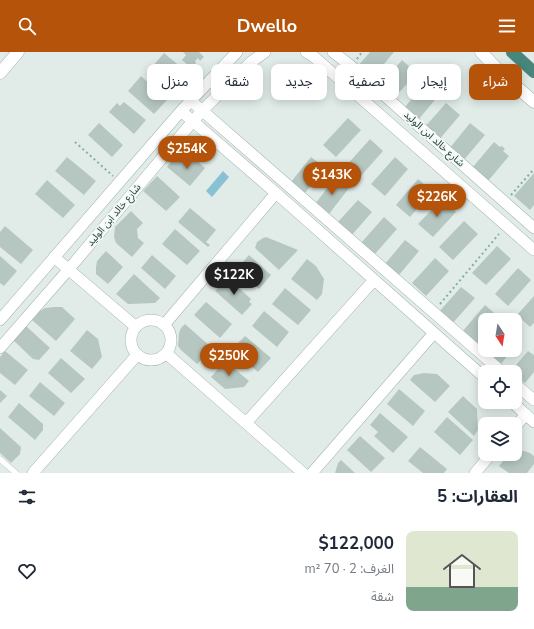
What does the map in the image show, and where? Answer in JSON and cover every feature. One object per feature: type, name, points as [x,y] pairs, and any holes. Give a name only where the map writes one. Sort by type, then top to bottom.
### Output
[{"type":"highway","points":[[512,52],[534,72]]},
{"type":"street","points":[[0,73],[18,52]]},
{"type":"street","name":"شارع خالد ابن الوليد","points":[[203,87],[237,52]]},
{"type":"street","name":"شارع خالد ابن الوليد","points":[[0,348],[69,269],[202,110],[251,62],[265,52]]},
{"type":"street","name":"شارع خالد ابن الوليد","points":[[306,52],[313,56],[534,250]]},
{"type":"street","name":"شارع خالد ابن الوليد","points":[[332,52],[351,66],[534,228]]},
{"type":"street","points":[[481,52],[502,74],[534,102]]},
{"type":"street","points":[[190,100],[494,365]]},
{"type":"street","name":"شارع خالد ابن الوليد","points":[[0,320],[190,100]]},
{"type":"street","points":[[181,110],[478,372]]},
{"type":"street","points":[[164,325],[276,193]]},
{"type":"street","points":[[498,218],[507,204]]},
{"type":"street","points":[[54,257],[136,327]]},
{"type":"street","points":[[246,423],[374,280]]},
{"type":"street","points":[[153,320],[164,325],[171,335],[172,342],[167,354],[162,358],[155,360],[149,361],[142,359],[133,350],[131,344],[131,338],[136,327],[141,323],[153,320]]},
{"type":"street","points":[[312,473],[434,334]]},
{"type":"street","points":[[167,354],[303,473]]},
{"type":"street","points":[[33,473],[137,355]]},
{"type":"street","points":[[522,390],[534,400]]},
{"type":"street","points":[[520,409],[530,418]]},
{"type":"street","points":[[475,473],[485,461]]},
{"type":"lane","points":[[0,459],[16,473]]},
{"type":"path","points":[[75,142],[120,182]]},
{"type":"path","points":[[507,204],[534,169]]},
{"type":"path","points":[[433,311],[506,226]]},
{"type":"water","points":[[223,171],[229,177],[212,197],[206,191]]},
{"type":"building","points":[[183,52],[199,52],[204,57],[200,61],[198,58],[195,61],[195,64],[187,64],[182,60],[186,55]]},
{"type":"building","points":[[370,52],[394,52],[384,64],[360,64]]},
{"type":"building","points":[[164,53],[177,64],[154,64]]},
{"type":"building","points":[[402,60],[407,64],[407,84],[399,92],[399,64]]},
{"type":"building","points":[[141,76],[147,82],[147,100],[167,100],[154,114],[128,91]]},
{"type":"building","points":[[411,100],[435,100],[419,119],[405,107]]},
{"type":"building","points":[[124,102],[146,120],[134,134],[109,112],[117,103],[120,106]]},
{"type":"building","points":[[446,103],[460,115],[438,141],[424,128]]},
{"type":"building","points":[[348,118],[361,130],[336,157],[323,145]]},
{"type":"building","points":[[99,123],[123,145],[112,157],[88,135]]},
{"type":"building","points":[[470,123],[485,135],[463,161],[449,149]]},
{"type":"building","points":[[370,139],[383,151],[360,177],[346,166]]},
{"type":"building","points":[[494,142],[500,147],[502,146],[505,149],[503,151],[509,156],[488,181],[472,168]]},
{"type":"building","points":[[67,157],[96,181],[84,195],[55,171]]},
{"type":"building","points":[[311,157],[325,168],[305,193],[291,182]]},
{"type":"building","points":[[395,157],[408,169],[385,196],[371,184]]},
{"type":"building","points":[[177,159],[195,159],[205,168],[190,186],[167,167],[171,162]]},
{"type":"building","points":[[534,173],[534,205],[530,210],[514,196]]},
{"type":"building","points":[[157,176],[180,197],[166,211],[143,191]]},
{"type":"building","points":[[335,178],[349,188],[329,214],[315,204]]},
{"type":"building","points":[[418,179],[432,191],[410,217],[396,205]]},
{"type":"building","points":[[47,180],[75,205],[63,218],[35,194]]},
{"type":"building","points":[[442,199],[456,212],[433,237],[418,224]]},
{"type":"building","points":[[358,200],[372,212],[351,236],[337,223]]},
{"type":"building","points":[[190,208],[216,230],[206,242],[210,245],[208,247],[178,222]]},
{"type":"building","points":[[131,211],[143,223],[137,229],[138,238],[144,243],[132,257],[116,243],[114,237],[115,227]]},
{"type":"building","points":[[384,217],[397,229],[374,255],[361,243]]},
{"type":"building","points":[[464,221],[478,234],[453,260],[439,247]]},
{"type":"building","points":[[5,226],[33,250],[21,264],[0,247],[0,232]]},
{"type":"building","points":[[175,229],[200,251],[187,265],[162,244]]},
{"type":"building","points":[[266,237],[298,250],[279,270],[255,248],[257,242]]},
{"type":"building","points":[[405,240],[419,251],[399,275],[385,264]]},
{"type":"building","points":[[497,246],[511,259],[486,285],[472,273]]},
{"type":"building","points":[[106,251],[123,267],[108,284],[96,274],[97,261]]},
{"type":"building","points":[[152,255],[176,276],[165,289],[141,268]]},
{"type":"building","points":[[249,255],[271,275],[259,289],[236,270]]},
{"type":"building","points":[[0,256],[17,271],[4,286],[0,283]]},
{"type":"building","points":[[435,258],[449,271],[426,296],[412,283]]},
{"type":"building","points":[[307,259],[316,266],[324,279],[322,294],[317,300],[291,279]]},
{"type":"building","points":[[518,268],[531,280],[508,306],[495,294]]},
{"type":"building","points":[[134,274],[160,298],[155,303],[128,304],[116,294]]},
{"type":"building","points":[[228,278],[251,299],[249,302],[252,304],[242,315],[215,291]]},
{"type":"building","points":[[461,287],[475,298],[452,324],[438,313]]},
{"type":"building","points":[[285,288],[311,310],[298,325],[272,304]]},
{"type":"building","points":[[534,296],[534,323],[530,327],[522,320],[522,313],[519,313]]},
{"type":"building","points":[[206,302],[232,324],[220,338],[194,315]]},
{"type":"building","points":[[485,305],[494,313],[478,313]]},
{"type":"building","points":[[62,307],[75,319],[56,341],[32,320],[45,308]]},
{"type":"building","points":[[264,311],[289,332],[277,347],[252,326]]},
{"type":"building","points":[[478,313],[478,344],[477,345],[462,332]]},
{"type":"building","points":[[185,324],[212,348],[197,364],[178,346],[179,333]]},
{"type":"building","points":[[26,326],[50,348],[39,360],[33,359],[13,340]]},
{"type":"building","points":[[87,330],[98,339],[102,357],[92,369],[70,351]]},
{"type":"building","points":[[245,336],[271,358],[258,372],[239,355],[237,347],[239,342]]},
{"type":"building","points":[[5,351],[28,370],[15,385],[0,373],[0,357]]},
{"type":"building","points":[[528,351],[534,355],[534,372],[525,383],[522,381],[522,365],[516,365]]},
{"type":"building","points":[[491,357],[506,357],[500,365]]},
{"type":"building","points":[[61,358],[85,379],[71,393],[48,373]]},
{"type":"building","points":[[225,361],[249,381],[244,387],[225,389],[211,377]]},
{"type":"building","points":[[424,373],[437,374],[450,386],[435,402],[410,380],[414,375]]},
{"type":"building","points":[[40,382],[65,403],[54,416],[29,396]]},
{"type":"building","points":[[399,389],[425,411],[413,426],[387,404]]},
{"type":"building","points":[[0,390],[7,396],[0,403]]},
{"type":"building","points":[[463,396],[477,409],[478,430],[474,436],[448,412]]},
{"type":"building","points":[[19,403],[43,424],[43,430],[35,440],[8,417]]},
{"type":"building","points":[[380,413],[408,437],[393,453],[374,436],[378,432],[370,425]]},
{"type":"building","points":[[447,417],[473,440],[460,455],[434,432]]},
{"type":"building","points":[[0,428],[21,447],[20,454],[11,463],[0,453]]},
{"type":"building","points":[[360,436],[385,458],[371,472],[347,450]]},
{"type":"building","points":[[420,447],[447,469],[444,473],[423,473],[408,461]]},
{"type":"building","points":[[522,451],[530,453],[534,456],[534,464],[527,473],[509,473],[499,466],[503,461],[522,461]]},
{"type":"building","points":[[341,460],[355,473],[335,473],[338,463]]}]
